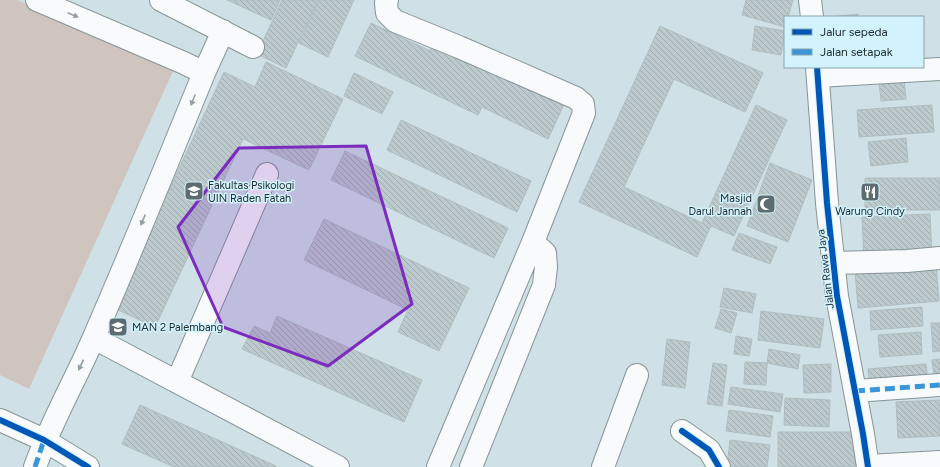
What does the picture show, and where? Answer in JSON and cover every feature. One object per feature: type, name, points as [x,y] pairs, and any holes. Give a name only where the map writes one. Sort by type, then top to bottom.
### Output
[{"type":"street","points":[[37,0],[204,73]]},
{"type":"street","points":[[161,0],[253,47]]},
{"type":"street","points":[[387,0],[387,13],[395,21],[576,98],[583,104],[584,113],[533,242],[438,467]]},
{"type":"street","points":[[810,0],[812,16]]},
{"type":"street","points":[[35,467],[44,440],[60,411],[94,338],[204,73],[223,31]]},
{"type":"street","points":[[818,72],[940,69]]},
{"type":"street","name":"Jalan Rawa Jaya","points":[[818,72],[827,203],[837,296],[868,466]]},
{"type":"street","points":[[177,382],[267,174]]},
{"type":"street","points":[[470,467],[544,285],[546,267],[545,252],[533,242]]},
{"type":"street","points":[[834,263],[907,261],[940,258]]},
{"type":"street","points":[[94,338],[338,467]]},
{"type":"street","points":[[603,467],[637,375]]},
{"type":"street","points":[[855,391],[940,385]]},
{"type":"street","points":[[0,420],[44,440],[84,466]]},
{"type":"street","points":[[682,431],[709,450],[719,467]]},
{"type":"street","points":[[868,466],[940,462]]},
{"type":"highlighted area","points":[[366,146],[412,304],[328,366],[223,327],[178,227],[239,148]]},
{"type":"shaded area","points":[[0,0],[18,0],[173,71],[29,389],[0,375]]},
{"type":"building","points":[[227,0],[280,0],[271,20]]},
{"type":"building","points":[[282,0],[318,0],[286,68],[257,54]]},
{"type":"building","points":[[319,0],[354,0],[328,57],[299,43]]},
{"type":"building","points":[[746,0],[793,0],[788,16],[784,16],[784,27],[742,15]]},
{"type":"building","points":[[858,14],[858,16],[839,16]]},
{"type":"building","points":[[371,23],[430,51],[434,40],[565,102],[548,139],[482,107],[478,115],[355,56]]},
{"type":"building","points":[[660,26],[763,73],[745,112],[674,79],[624,187],[702,223],[756,105],[787,120],[734,236],[711,226],[697,257],[579,202]]},
{"type":"building","points":[[755,26],[784,31],[781,55],[752,50]]},
{"type":"building","points":[[266,62],[343,99],[309,170],[243,139],[155,327],[114,308],[224,72],[255,87]]},
{"type":"building","points":[[354,73],[393,92],[382,114],[344,96]]},
{"type":"building","points":[[904,80],[906,99],[881,101],[879,83]]},
{"type":"building","points":[[932,105],[934,132],[859,137],[857,110]]},
{"type":"building","points":[[401,120],[531,181],[517,212],[387,150]]},
{"type":"building","points":[[906,138],[908,162],[871,166],[868,142]]},
{"type":"building","points":[[345,151],[508,228],[494,258],[331,180]]},
{"type":"building","points":[[770,163],[812,180],[788,242],[747,226]]},
{"type":"building","points":[[865,178],[940,178],[940,210],[865,210]]},
{"type":"building","points":[[930,214],[932,256],[864,260],[862,217]]},
{"type":"building","points":[[324,219],[469,288],[439,351],[398,332],[408,310],[304,260]]},
{"type":"building","points":[[739,233],[777,247],[770,264],[732,250]]},
{"type":"building","points":[[936,264],[939,301],[858,308],[855,271]]},
{"type":"building","points":[[724,288],[756,294],[752,313],[720,307]]},
{"type":"building","points":[[922,307],[923,326],[871,330],[870,311]]},
{"type":"building","points":[[721,309],[737,313],[731,333],[715,328]]},
{"type":"building","points":[[761,311],[824,319],[820,348],[758,340]]},
{"type":"building","points":[[277,316],[422,380],[404,422],[242,349],[254,326],[270,333]]},
{"type":"building","points":[[931,323],[940,323],[940,351],[933,352]]},
{"type":"building","points":[[921,332],[922,354],[880,357],[878,335]]},
{"type":"building","points":[[736,336],[752,339],[749,356],[734,354]]},
{"type":"building","points":[[667,339],[690,342],[685,388],[662,385]]},
{"type":"building","points":[[769,349],[800,355],[798,369],[767,363]]},
{"type":"building","points":[[940,359],[940,383],[935,384],[932,360]]},
{"type":"building","points":[[745,362],[767,363],[766,385],[744,384]]},
{"type":"building","points":[[713,363],[727,365],[722,406],[707,404]]},
{"type":"building","points":[[831,364],[831,392],[804,393],[803,365]]},
{"type":"building","points":[[926,364],[928,382],[870,387],[868,369]]},
{"type":"building","points":[[731,387],[783,394],[780,412],[728,404]]},
{"type":"building","points":[[785,398],[830,400],[829,427],[784,425]]},
{"type":"building","points":[[940,400],[940,436],[898,438],[896,402]]},
{"type":"building","points":[[140,405],[276,467],[174,467],[122,444]]},
{"type":"building","points":[[729,410],[773,416],[770,437],[726,431]]},
{"type":"building","points":[[778,432],[855,432],[855,467],[778,467]]},
{"type":"building","points":[[730,440],[770,445],[767,467],[727,467]]},
{"type":"marked path","points":[[855,391],[940,385]]},
{"type":"marked path","points":[[35,467],[44,440]]},
{"type":"cycle path","points":[[817,68],[827,203],[837,296],[868,467]]},
{"type":"cycle path","points":[[0,420],[44,440],[88,467]]},
{"type":"cycle path","points":[[682,431],[709,450],[719,467]]},
{"type":"place","name":"Fakultas Psikologi UIN Raden Fatah","points":[[194,191]]},
{"type":"place","name":"Warung Cindy","points":[[870,192]]},
{"type":"place","name":"Masjid Darul Jannah","points":[[766,204]]},
{"type":"place","name":"MAN 2 Palembang","points":[[118,327]]}]
